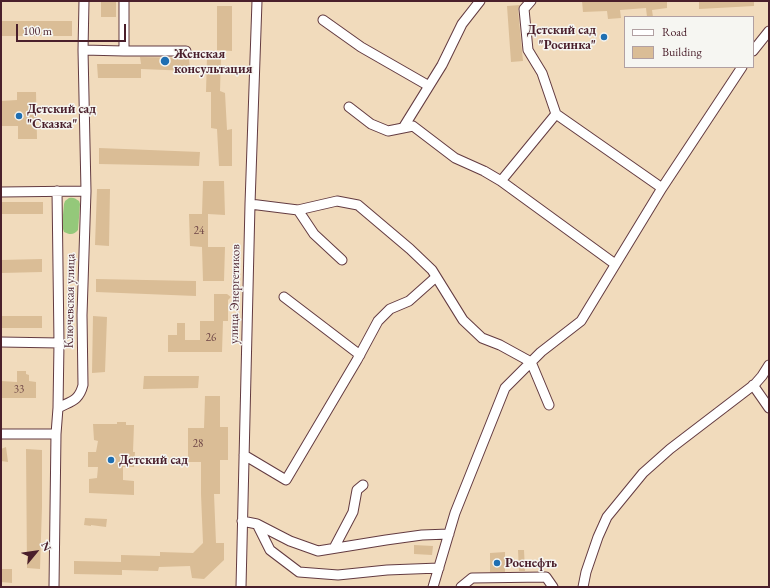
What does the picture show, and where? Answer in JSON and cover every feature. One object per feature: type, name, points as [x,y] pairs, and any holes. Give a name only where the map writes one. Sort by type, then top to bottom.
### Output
[{"type":"street","name":"Ключевская улица","points":[[58,408],[76,398],[81,393],[83,385],[82,315],[86,191],[83,50],[84,1]]},
{"type":"street","points":[[124,1],[124,52]]},
{"type":"street","name":"улица Энергетиков","points":[[241,587],[250,204],[257,1]]},
{"type":"street","points":[[403,128],[442,65],[462,24],[480,1]]},
{"type":"street","points":[[532,1],[524,9],[528,50],[542,73],[556,114],[662,188]]},
{"type":"street","points":[[323,20],[361,47],[429,86]]},
{"type":"street","points":[[754,50],[769,31]]},
{"type":"street","points":[[83,50],[124,52],[186,51]]},
{"type":"street","points":[[433,587],[455,513],[505,388],[541,352],[581,321],[662,188],[741,68]]},
{"type":"street","points":[[349,107],[371,124],[388,131],[413,126],[455,158],[484,171],[501,181],[615,264]]},
{"type":"street","points":[[501,181],[556,114]]},
{"type":"street","points":[[54,587],[59,343],[57,191]]},
{"type":"street","points":[[1,192],[86,191]]},
{"type":"street","points":[[250,204],[298,210],[337,201],[358,205],[410,249],[432,270],[463,320],[482,338],[500,345],[531,362],[549,405]]},
{"type":"street","points":[[298,210],[314,234],[342,260]]},
{"type":"street","points":[[244,455],[286,480],[360,355],[378,321],[390,309],[410,301],[436,277]]},
{"type":"street","points":[[284,297],[360,355]]},
{"type":"street","points":[[1,342],[59,343]]},
{"type":"street","points":[[583,587],[586,572],[598,536],[607,517],[643,474],[670,449],[753,385],[762,376],[769,365]]},
{"type":"street","points":[[753,385],[769,408]]},
{"type":"street","points":[[1,434],[56,434]]},
{"type":"street","points":[[334,548],[353,512],[357,490],[363,485]]},
{"type":"street","points":[[242,522],[257,524],[290,541],[318,551],[386,540],[449,534]]},
{"type":"street","points":[[257,524],[270,550],[299,572],[338,575],[387,570],[439,568]]},
{"type":"street","points":[[461,587],[472,578],[546,577],[553,587]]},
{"type":"green space","points":[[69,198],[75,198],[80,204],[78,230],[72,234],[64,232],[62,226],[64,204]]},
{"type":"building","points":[[101,1],[116,1],[116,17],[101,17]]},
{"type":"building","points":[[582,1],[667,1],[667,8],[652,10],[653,16],[647,16],[646,8],[620,10],[621,18],[608,19],[607,11],[583,12]]},
{"type":"building","points":[[754,1],[754,6],[699,9],[699,2]]},
{"type":"building","points":[[520,5],[518,10],[523,61],[511,62],[507,6]]},
{"type":"building","points":[[217,6],[232,6],[232,51],[217,50]]},
{"type":"building","points":[[1,21],[72,21],[72,36],[1,36]]},
{"type":"building","points":[[207,56],[221,57],[220,91],[225,93],[227,130],[232,129],[232,166],[219,166],[217,129],[211,128],[211,92],[206,92]]},
{"type":"building","points":[[140,57],[189,58],[190,71],[141,69],[141,78],[98,78],[97,64],[141,64]]},
{"type":"building","name":"Детский сад \"Сказка\"","points":[[17,92],[36,92],[37,139],[18,139],[18,126],[1,126],[1,101],[17,100]]},
{"type":"building","points":[[99,148],[200,152],[199,166],[99,164]]},
{"type":"building","points":[[203,181],[224,181],[225,215],[208,214],[208,247],[225,247],[224,281],[203,281],[202,247],[190,246],[189,214],[202,214]]},
{"type":"building","points":[[97,189],[110,189],[109,246],[95,245]]},
{"type":"building","points":[[1,202],[43,202],[43,214],[1,214]]},
{"type":"building","points":[[42,259],[42,272],[1,273],[1,260]]},
{"type":"building","points":[[96,279],[196,281],[196,296],[96,292]]},
{"type":"building","points":[[214,294],[227,294],[231,297],[228,300],[228,321],[223,321],[222,352],[168,352],[168,335],[177,335],[177,323],[185,323],[185,340],[200,340],[200,321],[214,321]]},
{"type":"building","points":[[1,316],[42,316],[42,328],[1,328]]},
{"type":"building","points":[[93,316],[107,317],[105,372],[92,373]]},
{"type":"building","points":[[17,371],[26,371],[26,374],[29,375],[29,381],[36,382],[36,398],[1,398],[1,381],[17,382]]},
{"type":"building","points":[[144,376],[199,376],[198,388],[143,389]]},
{"type":"building","points":[[205,396],[220,396],[220,427],[228,427],[228,460],[220,460],[220,494],[214,494],[216,543],[224,543],[224,560],[204,579],[192,578],[190,566],[159,567],[158,571],[122,570],[122,575],[74,574],[74,561],[121,562],[121,555],[160,556],[160,552],[193,553],[203,543],[201,462],[188,462],[188,428],[204,428]]},
{"type":"building","name":"Детский сад","points":[[117,422],[126,422],[126,425],[134,425],[134,467],[123,467],[123,480],[134,481],[134,495],[89,493],[89,479],[97,478],[98,467],[88,467],[88,452],[96,452],[98,441],[94,440],[93,424],[117,424]]},
{"type":"building","points":[[6,447],[8,462],[1,461],[1,449]]},
{"type":"building","points":[[26,449],[42,450],[40,569],[27,568]]},
{"type":"building","points":[[85,518],[107,519],[106,527],[84,525]]},
{"type":"building","points":[[414,545],[433,546],[432,555],[414,554]]},
{"type":"building","points":[[518,550],[524,550],[525,571],[519,571]]},
{"type":"building","name":"Роснефть","points":[[505,552],[505,572],[490,572],[490,553]]},
{"type":"building","points":[[1,569],[12,569],[12,583],[1,582]]},
{"type":"place","name":"Детский сад \"Росинка\"","points":[[604,37]]},
{"type":"place","name":"Женская консультация","points":[[165,61]]},
{"type":"place","name":"Детский сад \"Сказка\"","points":[[19,116]]},
{"type":"place","name":"Детский сад","points":[[111,460]]},
{"type":"place","name":"Роснефть","points":[[497,563]]}]
